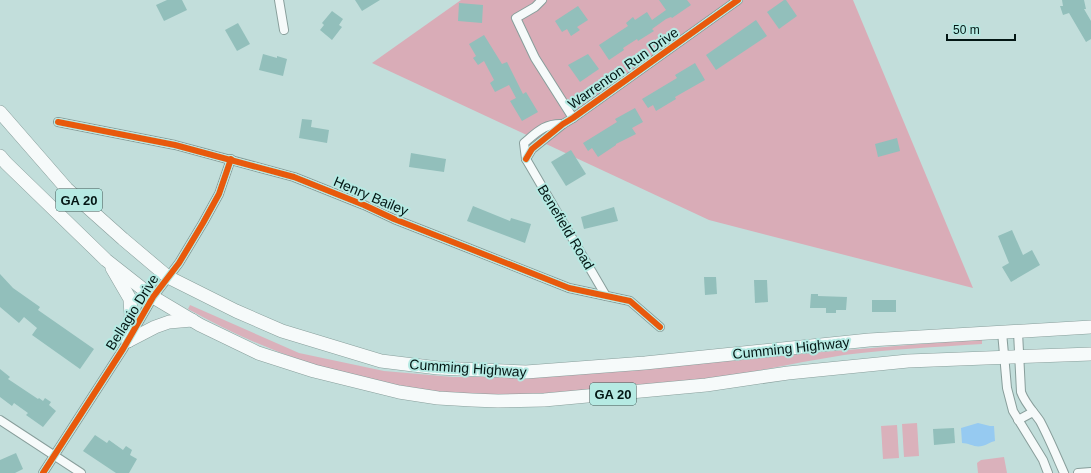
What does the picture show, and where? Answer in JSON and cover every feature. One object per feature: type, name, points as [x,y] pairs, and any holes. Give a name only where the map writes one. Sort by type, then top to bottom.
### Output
[{"type":"highway","name":"Cumming Highway","points":[[0,112],[67,189],[168,277],[236,311],[282,331],[381,361],[476,371],[526,372],[646,363],[862,341],[1091,327]]},
{"type":"highway","name":"Cumming Highway","points":[[0,156],[47,204],[106,260],[153,297],[192,320],[258,353],[314,371],[399,392],[438,398],[544,400],[706,385],[788,373],[908,361],[1004,356],[1091,354]]},
{"type":"highway","points":[[106,260],[130,299],[131,315],[128,341]]},
{"type":"highway","points":[[128,341],[155,327],[169,322],[192,320]]},
{"type":"street","points":[[279,0],[284,30]]},
{"type":"street","points":[[542,0],[535,7],[516,18],[535,58],[573,118]]},
{"type":"street","name":"Warrenton Run Drive","points":[[526,159],[532,148],[563,124],[738,0]]},
{"type":"street","name":"Henry Bailey","points":[[58,122],[175,145],[294,177],[364,205],[394,219],[569,288],[630,301],[660,327]]},
{"type":"street","name":"Warrenton Run Drive","points":[[526,159],[524,143],[543,128],[554,123],[563,124]]},
{"type":"street","points":[[543,128],[548,136]]},
{"type":"street","name":"Benefield Road","points":[[526,159],[606,296]]},
{"type":"street","name":"Bellagio Drive","points":[[44,473],[128,341],[153,297],[179,263],[206,218],[219,194],[231,160]]},
{"type":"street","points":[[1002,332],[1007,388],[1012,411],[1042,460],[1048,473]]},
{"type":"street","points":[[1018,332],[1021,392],[1024,400],[1047,435],[1064,473]]},
{"type":"street","points":[[1018,420],[1033,412]]},
{"type":"street","points":[[0,420],[81,473]]},
{"type":"street","points":[[1078,473],[1091,472]]},
{"type":"shaded area","points":[[461,0],[853,0],[973,288],[709,220],[372,63]]},
{"type":"shaded area","points":[[190,305],[299,353],[384,371],[453,377],[536,377],[982,339],[982,344],[844,355],[707,379],[546,393],[483,395],[430,391],[394,385],[323,367],[254,342],[188,309]]},
{"type":"shaded area","points":[[917,423],[919,456],[904,457],[902,424]]},
{"type":"shaded area","points":[[897,425],[899,458],[883,459],[881,426]]},
{"type":"shaded area","points":[[1004,457],[1007,473],[978,473],[977,463],[981,460]]},
{"type":"water","points":[[978,423],[994,426],[995,441],[984,446],[974,446],[962,443],[961,428]]},
{"type":"building","points":[[167,0],[182,0],[187,10],[164,21],[156,5]]},
{"type":"building","points":[[355,0],[380,0],[362,11]]},
{"type":"building","points":[[659,0],[687,0],[691,5],[672,18],[666,19],[652,29],[654,31],[623,48],[624,50],[609,60],[599,45],[628,26],[626,23],[633,17],[635,20],[647,12],[652,20],[666,10]]},
{"type":"building","points":[[786,0],[797,16],[779,29],[767,12]]},
{"type":"building","points":[[1062,0],[1084,0],[1086,9],[1084,9],[1091,21],[1091,39],[1086,42],[1069,13],[1063,15],[1060,6],[1063,6]]},
{"type":"building","points":[[459,3],[483,5],[482,23],[458,21]]},
{"type":"building","points":[[578,6],[588,20],[577,27],[580,30],[571,36],[567,29],[562,32],[555,21]]},
{"type":"building","points":[[332,11],[343,19],[339,25],[342,27],[332,40],[320,30],[324,25],[322,23]]},
{"type":"building","points":[[756,20],[767,36],[716,70],[706,55]]},
{"type":"building","points":[[238,23],[250,44],[237,51],[225,30]]},
{"type":"building","points":[[484,35],[502,64],[507,62],[523,94],[526,92],[538,112],[522,121],[510,101],[516,98],[509,85],[495,92],[490,83],[494,80],[484,61],[478,65],[473,58],[476,56],[469,44]]},
{"type":"building","points":[[263,54],[287,59],[283,76],[259,70]]},
{"type":"building","points":[[588,54],[599,69],[580,82],[568,65]]},
{"type":"building","points":[[695,63],[705,80],[675,97],[676,99],[656,111],[653,105],[648,108],[642,99],[677,78],[675,75]]},
{"type":"building","points":[[635,108],[643,122],[632,128],[636,134],[616,144],[598,157],[592,148],[588,151],[583,143],[617,122],[615,119]]},
{"type":"building","points":[[302,119],[312,120],[311,127],[329,130],[327,143],[299,138]]},
{"type":"building","points":[[897,138],[900,151],[878,157],[875,144]]},
{"type":"building","points":[[571,150],[586,174],[566,186],[551,162]]},
{"type":"building","points":[[411,153],[446,159],[444,172],[409,167]]},
{"type":"building","points":[[473,206],[510,221],[511,218],[531,224],[525,243],[467,221]]},
{"type":"building","points":[[614,207],[618,221],[584,229],[581,217]]},
{"type":"building","points":[[1012,230],[1023,255],[1032,250],[1040,265],[1011,282],[1002,267],[1009,263],[998,236]]},
{"type":"building","points":[[0,274],[13,288],[40,307],[38,310],[94,349],[80,369],[32,335],[37,328],[24,317],[19,323],[0,307]]},
{"type":"building","points":[[704,277],[716,277],[717,294],[705,295]]},
{"type":"building","points":[[754,280],[767,280],[768,302],[755,303]]},
{"type":"building","points":[[811,294],[818,294],[818,296],[847,297],[846,310],[836,310],[836,313],[826,313],[826,308],[810,308]]},
{"type":"building","points":[[872,300],[896,300],[896,312],[872,312]]},
{"type":"building","points":[[0,369],[10,377],[8,379],[38,399],[39,398],[43,401],[45,398],[51,402],[49,405],[56,411],[43,427],[26,415],[28,413],[14,403],[12,406],[0,397]]},
{"type":"building","points":[[954,428],[955,443],[934,445],[933,429]]},
{"type":"building","points":[[95,435],[107,443],[109,440],[123,450],[126,446],[132,450],[130,455],[137,459],[129,473],[116,473],[83,451]]},
{"type":"building","points":[[16,453],[23,469],[15,473],[0,473],[0,460]]},
{"type":"cycle path","points":[[526,159],[532,149],[563,124],[738,0]]},
{"type":"cycle path","points":[[58,122],[175,145],[294,177],[364,205],[394,219],[569,288],[630,301],[660,327]]},
{"type":"cycle path","points":[[43,473],[123,349],[153,297],[179,263],[203,223],[219,194],[231,159]]}]
